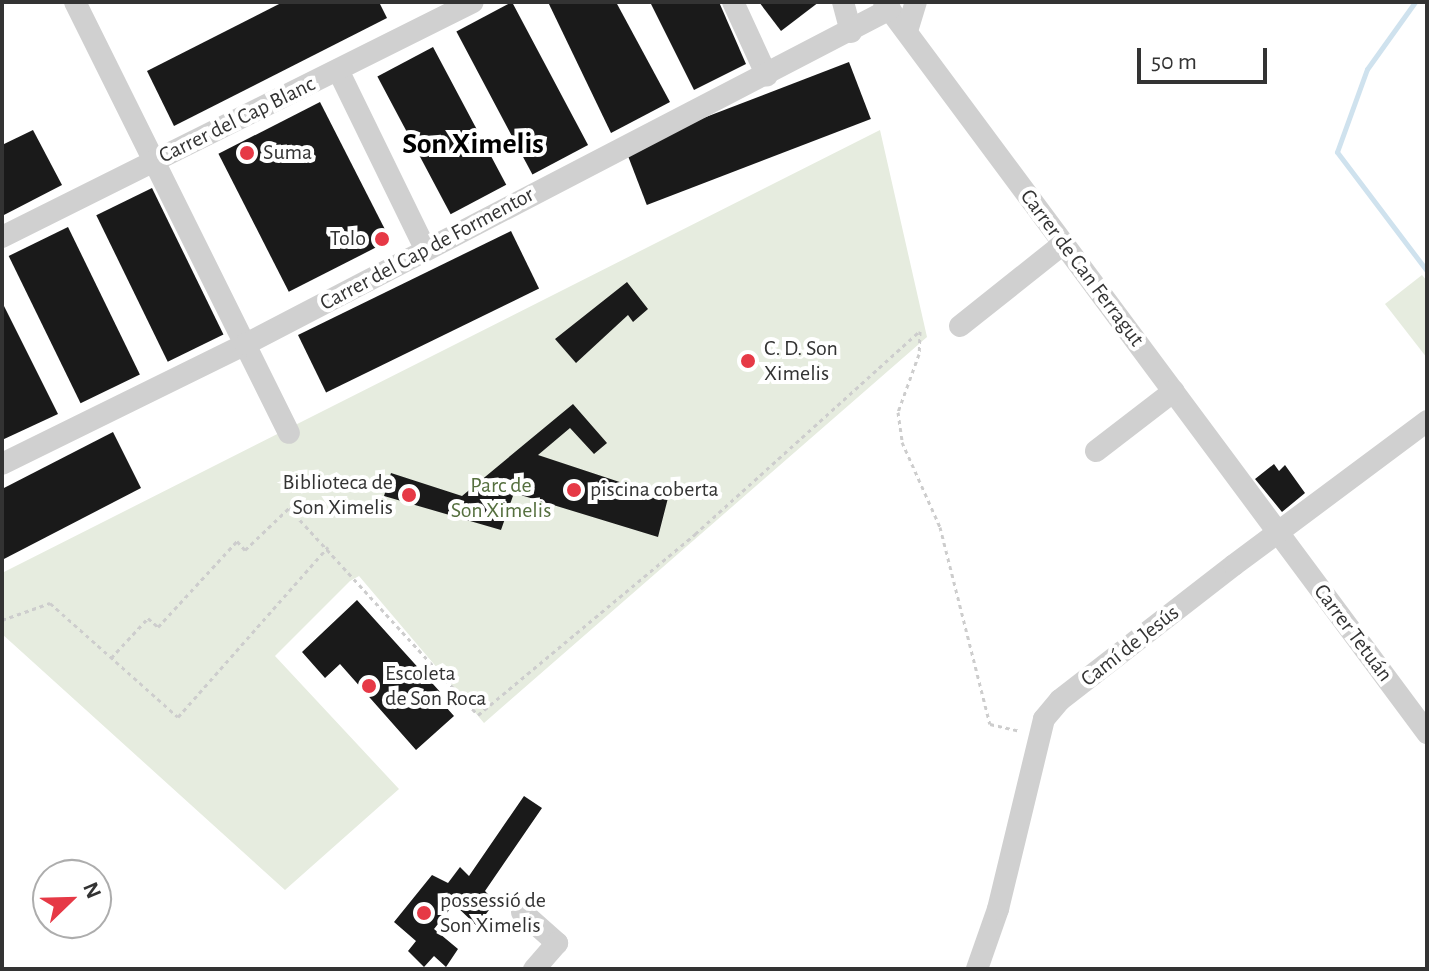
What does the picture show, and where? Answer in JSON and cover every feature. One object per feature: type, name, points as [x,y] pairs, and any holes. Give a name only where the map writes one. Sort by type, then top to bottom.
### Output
[{"type":"street","points":[[75,2],[289,433]]},
{"type":"street","points":[[424,2],[430,24]]},
{"type":"street","name":"Carrer del Cap Blanc","points":[[2,237],[473,2]]},
{"type":"street","points":[[733,2],[767,76]]},
{"type":"street","points":[[843,2],[851,32],[887,6]]},
{"type":"street","points":[[907,31],[916,2]]},
{"type":"street","name":"Carrer de Can Ferragut","points":[[887,6],[1279,533]]},
{"type":"street","name":"Carrer del Cap de Formentor","points":[[2,464],[246,344],[425,248],[851,32]]},
{"type":"street","points":[[338,70],[425,248]]},
{"type":"street","points":[[960,326],[1063,244]]},
{"type":"street","points":[[1096,451],[1174,391]]},
{"type":"street","name":"Camí de Jesús","points":[[977,969],[998,909],[1039,734],[1060,700],[1427,421]]},
{"type":"street","name":"Carrer Tetuán","points":[[1279,533],[1427,733]]},
{"type":"street","points":[[522,912],[557,943],[534,969]]},
{"type":"path","points":[[111,658],[148,618],[158,627],[237,541],[245,550],[289,508],[328,547],[478,715],[695,534],[920,331],[919,354],[898,412],[902,442],[940,527],[990,724],[1039,734]]},
{"type":"path","points":[[2,620],[50,603],[178,717],[328,547]]},
{"type":"green space","name":"Parc de Son Ximelis","points":[[880,130],[927,337],[484,723],[359,576],[350,581],[275,656],[399,789],[285,890],[2,634],[2,573]]},
{"type":"green space","points":[[1422,275],[1427,281],[1427,358],[1385,304]]},
{"type":"building","points":[[283,2],[379,2],[387,18],[174,126],[147,71]]},
{"type":"building","points":[[512,2],[588,145],[532,175],[456,32]]},
{"type":"building","points":[[548,2],[616,2],[670,102],[611,133]]},
{"type":"building","points":[[650,2],[719,2],[746,64],[694,90]]},
{"type":"building","points":[[759,2],[819,2],[781,31]]},
{"type":"building","points":[[433,47],[506,185],[451,214],[377,77]]},
{"type":"building","points":[[849,62],[871,119],[647,205],[625,148]]},
{"type":"building","points":[[320,102],[390,240],[289,292],[218,154]]},
{"type":"building","points":[[33,130],[62,185],[2,216],[2,145]]},
{"type":"building","points":[[152,188],[223,335],[168,362],[96,215]]},
{"type":"building","points":[[68,227],[140,374],[81,403],[9,256]]},
{"type":"building","points":[[511,231],[539,289],[326,392],[298,335]]},
{"type":"building","points":[[627,282],[648,309],[633,322],[628,315],[576,363],[555,339]]},
{"type":"building","points":[[2,302],[58,414],[2,440]]},
{"type":"building","points":[[573,404],[607,443],[594,454],[570,428],[538,455],[668,498],[658,537],[514,493],[501,530],[384,496],[391,473],[462,496]]},
{"type":"building","points":[[113,432],[141,488],[2,560],[2,489]]},
{"type":"building","points":[[1274,464],[1279,471],[1285,465],[1305,493],[1282,512],[1255,479]]},
{"type":"building","points":[[357,600],[442,694],[438,698],[454,716],[416,750],[340,664],[325,678],[302,652]]},
{"type":"building","name":"possessió de Son Ximelis","points":[[524,796],[542,808],[485,891],[495,902],[477,926],[454,904],[434,929],[458,949],[446,967],[434,956],[424,967],[408,951],[416,941],[394,922],[432,875],[448,883],[460,867],[469,876]]},
{"type":"waterway","points":[[1415,2],[1367,69],[1337,152],[1427,271]]},
{"type":"place","name":"Suma","points":[[247,153]]},
{"type":"place","name":"Tolo","points":[[382,239]]},
{"type":"place","name":"C. D. Son Ximelis","points":[[748,361]]},
{"type":"place","name":"piscina coberta","points":[[574,490]]},
{"type":"place","name":"Biblioteca de Son Ximelis","points":[[409,495]]},
{"type":"place","name":"Escoleta de Son Roca","points":[[369,686]]},
{"type":"place","name":"possessió de Son Ximelis","points":[[424,913]]},
{"type":"district","name":"Son Ximelis","points":[[473,144]]}]
